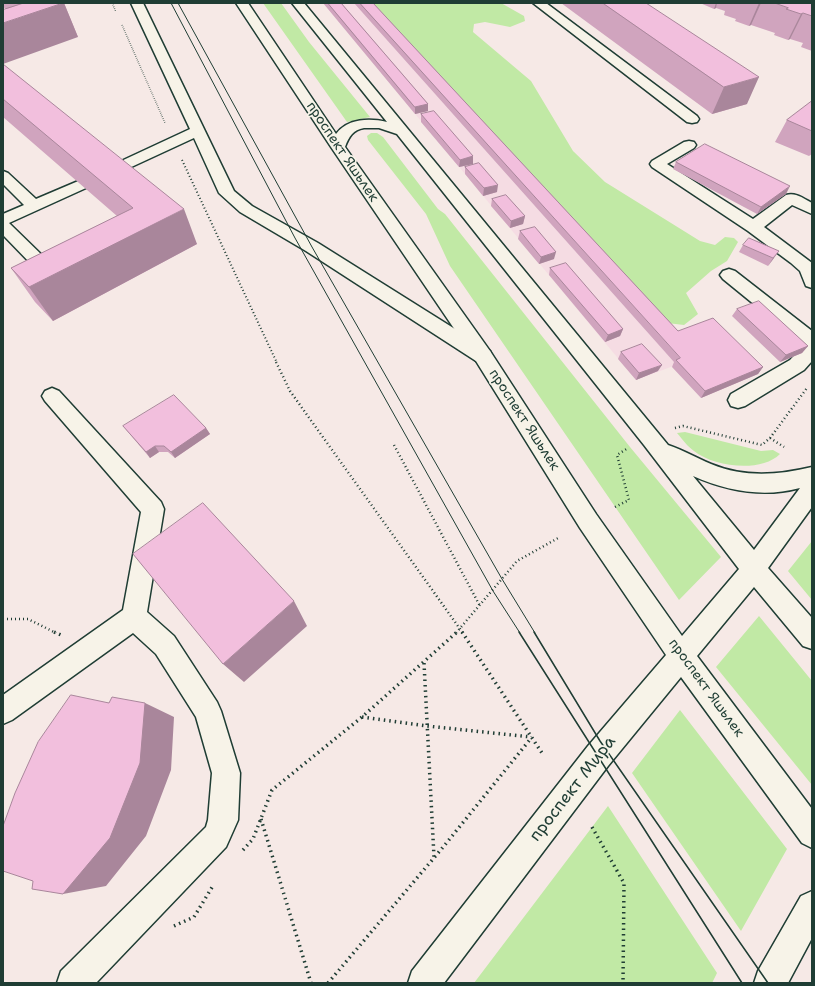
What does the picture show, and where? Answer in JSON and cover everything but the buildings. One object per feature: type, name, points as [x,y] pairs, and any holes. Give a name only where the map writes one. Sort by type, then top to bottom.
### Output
[{"type":"main road","points":[[137,3],[227,193],[246,209],[312,247],[483,356]]},
{"type":"main road","name":"проспект Яшьлек","points":[[242,3],[338,147],[483,356],[568,487],[588,521],[682,657],[812,833]]},
{"type":"main road","points":[[298,3],[400,131],[661,451],[754,569],[812,637]]},
{"type":"main road","points":[[539,3],[692,119]]},
{"type":"main road","points":[[338,147],[344,133],[354,126],[367,123],[383,124],[400,131]]},
{"type":"main road","points":[[109,172],[198,131]]},
{"type":"main road","points":[[689,145],[657,164],[754,227],[797,259],[808,269],[812,282]]},
{"type":"main road","points":[[3,176],[34,206]]},
{"type":"main road","points":[[41,264],[4,227],[34,206],[81,185]]},
{"type":"main road","points":[[754,227],[791,198],[812,208]]},
{"type":"main road","points":[[729,275],[812,341]]},
{"type":"main road","points":[[738,400],[797,365],[812,349]]},
{"type":"main road","points":[[3,711],[134,617],[153,510],[52,396]]},
{"type":"main road","points":[[661,451],[702,472],[729,480],[751,484],[780,483],[812,476]]},
{"type":"main road","name":"проспект Мира","points":[[424,983],[598,756],[754,569],[812,489]]},
{"type":"main road","points":[[73,983],[216,837],[223,820],[226,773],[208,711],[165,645],[134,617]]},
{"type":"main road","points":[[770,983],[812,907]]},
{"type":"path","points":[[112,3],[118,17]]},
{"type":"path","points":[[122,24],[166,124]]},
{"type":"path","points":[[182,159],[290,390],[460,629],[542,753]]},
{"type":"path","points":[[675,428],[683,426],[762,445],[770,438],[807,387]]},
{"type":"path","points":[[770,438],[784,447]]},
{"type":"path","points":[[394,444],[480,606]]},
{"type":"path","points":[[615,507],[629,500],[617,455],[630,447]]},
{"type":"path","points":[[238,856],[253,839],[272,790],[362,717],[424,663],[460,629],[517,561],[560,537]]},
{"type":"path","points":[[3,619],[28,619],[90,649]]},
{"type":"path","points":[[424,663],[434,857]]},
{"type":"path","points":[[362,717],[532,738]]},
{"type":"path","points":[[328,983],[532,738]]},
{"type":"path","points":[[261,818],[311,983]]},
{"type":"path","points":[[592,827],[624,883],[623,983]]},
{"type":"path","points":[[173,927],[194,917],[217,879]]},
{"type":"shaded area","points":[[323,3],[367,3],[692,359],[636,380]]},
{"type":"green space","points":[[263,3],[281,3],[309,42],[370,117],[347,122]]},
{"type":"green space","points":[[370,3],[501,3],[524,16],[525,21],[510,27],[485,22],[474,24],[473,32],[531,81],[573,151],[605,182],[700,241],[715,245],[725,237],[734,238],[738,242],[727,261],[711,271],[686,293],[698,314],[684,325],[667,323]]},
{"type":"green space","points":[[371,133],[377,133],[383,137],[438,209],[445,214],[630,447],[721,557],[679,600],[450,266],[426,214],[368,140],[367,136]]},
{"type":"green space","points":[[685,432],[761,451],[773,450],[780,454],[772,460],[750,466],[725,464],[703,457],[692,449],[677,433]]},
{"type":"green space","points":[[812,541],[812,600],[788,571]]},
{"type":"green space","points":[[759,616],[812,681],[812,785],[716,667]]},
{"type":"green space","points":[[680,710],[787,849],[741,931],[632,773]]},
{"type":"green space","points":[[608,806],[717,973],[712,983],[474,983]]},
{"type":"tram line","points":[[171,3],[295,238],[493,591],[520,633]]},
{"type":"tram line","points":[[178,3],[312,247],[502,579],[535,633]]},
{"type":"tram line","points":[[519,632],[742,983]]},
{"type":"tram line","points":[[534,632],[600,741],[768,983]]}]
